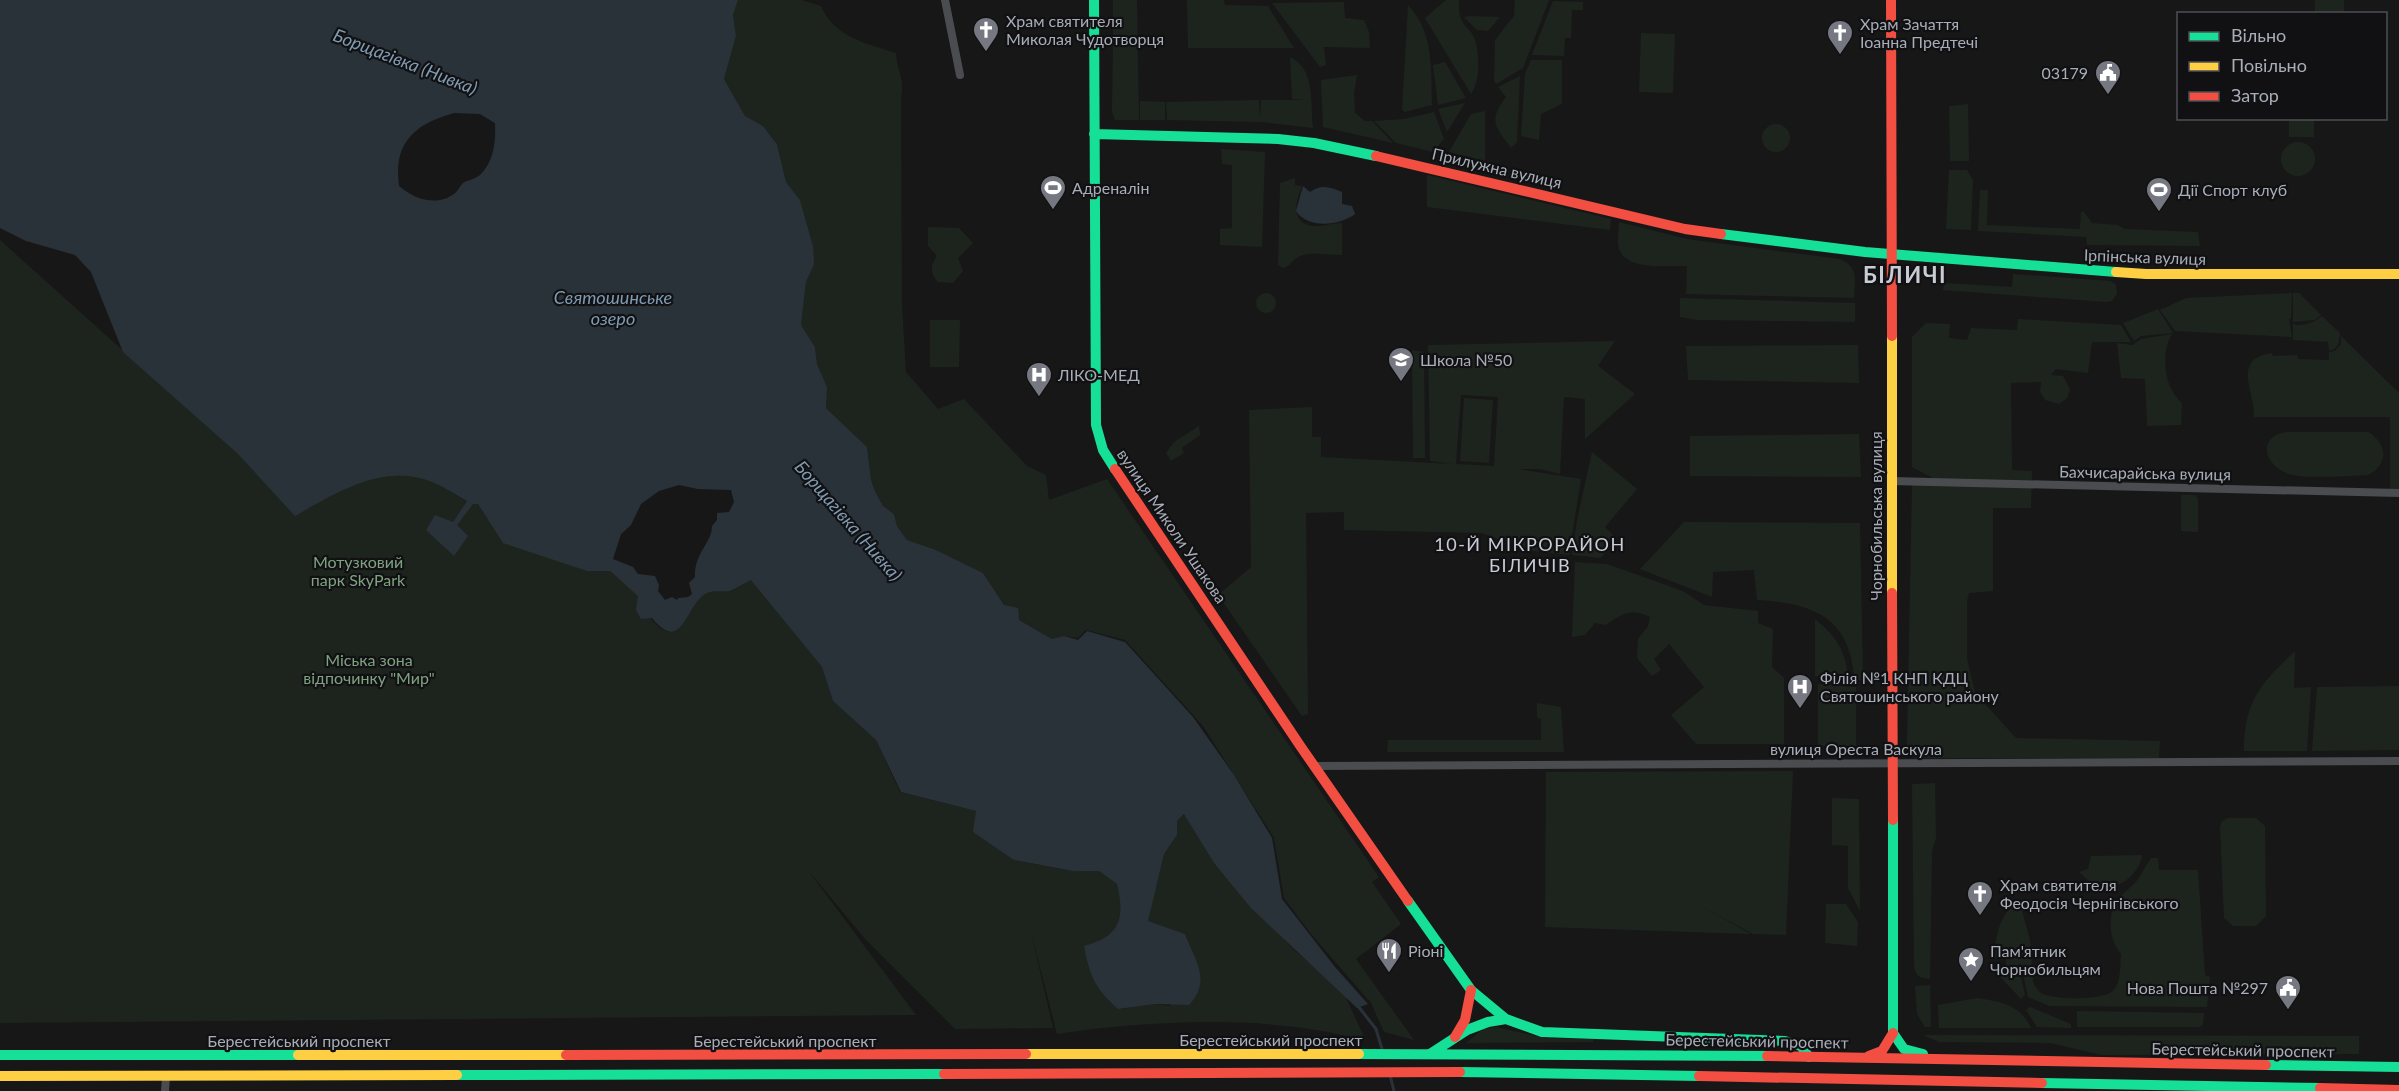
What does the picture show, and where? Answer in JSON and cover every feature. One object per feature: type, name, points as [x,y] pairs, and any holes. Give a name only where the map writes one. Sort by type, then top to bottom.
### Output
[{"type":"main road","name":"вулиця Миколи Ушакова","points":[[1095,0],[1096,425],[1103,450],[1151,526],[1314,766],[1471,990],[1506,1019],[1542,1032],[1785,1041],[1801,1046],[1809,1057]]},
{"type":"main road","name":"Чорнобильська вулиця","points":[[1891,0],[1893,1033]]},
{"type":"main road","name":"Прилужна вулиця","points":[[1094,134],[1278,139],[1314,143],[1426,167],[1685,229],[1890,253]]},
{"type":"main road","name":"Ірпінська вулиця","points":[[1890,253],[2145,274],[2399,274]]},
{"type":"main road","points":[[1452,1041],[1465,1020],[1471,990]]},
{"type":"main road","points":[[1426,1055],[1467,1030],[1506,1019]]},
{"type":"main road","points":[[1856,1058],[1882,1051],[1893,1033]]},
{"type":"main road","points":[[1893,1033],[1899,1047],[1915,1054],[2057,1059],[2072,1063]]},
{"type":"main road","name":"Берестейський проспект","points":[[0,1055],[1634,1054],[2399,1067]]},
{"type":"main road","name":"Берестейський проспект","points":[[0,1076],[1522,1072],[1815,1076],[2163,1089],[2399,1090]]},
{"type":"street","points":[[945,0],[960,75]]},
{"type":"street","name":"Бахчисарайська вулиця","points":[[1891,481],[2399,493]]},
{"type":"street","name":"вулиця Ореста Васкула","points":[[1314,766],[2399,761]]},
{"type":"street","points":[[165,1091],[166,1077]]},
{"type":"green space","points":[[738,0],[802,0],[821,6],[827,17],[842,32],[862,42],[896,53],[902,84],[902,305],[906,372],[938,409],[964,399],[1027,466],[1046,475],[1049,500],[1107,479],[1379,877],[1372,882],[1401,924],[1356,959],[1414,1040],[1384,1032],[1371,1003],[1311,934],[1284,898],[1274,838],[1203,726],[1125,640],[1086,630],[1078,638],[1064,636],[1052,639],[1019,620],[1017,615],[1004,605],[983,573],[936,550],[907,540],[897,526],[894,514],[883,506],[871,480],[867,447],[826,408],[827,387],[817,364],[815,347],[801,325],[806,282],[813,264],[813,246],[800,200],[786,182],[777,143],[763,126],[745,116],[724,79],[736,36],[733,15]]},
{"type":"green space","points":[[1113,0],[1137,0],[1139,120],[1115,120],[1112,112],[1113,39],[1134,38],[1113,37]]},
{"type":"green space","points":[[1187,0],[1224,0],[1225,5],[1268,6],[1294,48],[1188,48]]},
{"type":"green space","points":[[1446,0],[1459,0],[1462,22],[1476,43],[1477,77],[1471,94],[1425,18]]},
{"type":"green space","points":[[1515,0],[1549,0],[1523,68],[1496,84],[1494,80],[1495,40],[1514,16]]},
{"type":"green space","points":[[2315,0],[2344,0],[2344,12],[2315,12]]},
{"type":"green space","points":[[1553,1],[1583,2],[1583,10],[1572,10],[1571,38],[1565,38],[1564,56],[1532,55]]},
{"type":"green space","points":[[1344,2],[1345,18],[1364,20],[1369,32],[1370,48],[1324,47],[1326,65],[1320,67],[1272,3]]},
{"type":"green space","points":[[1408,5],[1423,27],[1427,39],[1431,65],[1432,105],[1405,112],[1402,110]]},
{"type":"green space","points":[[1464,17],[1500,17],[1488,31],[1477,30]]},
{"type":"green space","points":[[1641,33],[1675,34],[1673,93],[1639,92]]},
{"type":"green space","points":[[1290,57],[1304,70],[1308,78],[1313,128],[1261,122],[1167,120],[1166,102],[1259,100],[1260,118],[1261,100],[1305,100],[1292,99]]},
{"type":"green space","points":[[1531,60],[1562,60],[1562,104],[1541,114],[1539,140],[1521,136],[1525,74]]},
{"type":"green space","points":[[1445,62],[1466,98],[1438,105],[1433,65]]},
{"type":"green space","points":[[1357,75],[1354,93],[1355,113],[1365,121],[1372,121],[1393,143],[1323,127],[1321,80]]},
{"type":"green space","points":[[1520,76],[1517,142],[1511,148],[1496,123],[1497,112],[1506,97],[1498,87]]},
{"type":"green space","points":[[1140,101],[1165,102],[1165,120],[1140,120]]},
{"type":"green space","points":[[1465,103],[1447,132],[1438,109]]},
{"type":"green space","points":[[1968,104],[1969,161],[1950,161],[1949,106]]},
{"type":"green space","points":[[1485,111],[1485,161],[1449,152],[1471,114]]},
{"type":"green space","points":[[1434,112],[1444,139],[1433,152],[1396,143],[1374,121],[1404,119]]},
{"type":"green space","points":[[2289,120],[2314,120],[2314,137],[2289,137]]},
{"type":"green space","points":[[1776,124],[1786,128],[1790,138],[1786,148],[1776,152],[1766,148],[1762,138],[1766,128]]},
{"type":"green space","points":[[2298,142],[2310,147],[2315,159],[2310,171],[2298,176],[2286,171],[2281,159],[2286,147]]},
{"type":"green space","points":[[1221,149],[1265,152],[1262,247],[1220,245],[1220,229],[1232,228],[1232,165],[1222,164]]},
{"type":"green space","points":[[1949,170],[1967,170],[1973,180],[1971,230],[1946,229]]},
{"type":"green space","points":[[1427,175],[1611,219],[1610,230],[1427,207]]},
{"type":"green space","points":[[1295,178],[1295,185],[1302,186],[1296,210],[1300,220],[1312,226],[1342,223],[1342,255],[1302,255],[1283,268],[1278,265],[1280,183]]},
{"type":"green space","points":[[1980,190],[1988,190],[1987,225],[2080,229],[2081,212],[2084,212],[2092,223],[2117,225],[2125,229],[2198,232],[2200,246],[2087,245],[2086,237],[1978,231]]},
{"type":"green space","points":[[1619,222],[1687,239],[1840,259],[1850,266],[1855,275],[1854,298],[1686,294],[1687,266],[1650,266],[1632,262],[1620,251]]},
{"type":"green space","points":[[928,227],[959,228],[973,243],[958,258],[963,271],[953,283],[938,282],[933,276],[932,266],[937,256],[928,246]]},
{"type":"green space","points":[[0,240],[238,454],[295,515],[341,491],[375,479],[409,476],[426,480],[467,501],[453,522],[473,504],[478,504],[501,539],[587,571],[610,571],[639,596],[642,606],[652,620],[662,629],[670,632],[683,623],[694,606],[708,592],[731,591],[751,579],[822,667],[833,701],[876,740],[900,792],[976,811],[1014,860],[1073,871],[1099,871],[1117,884],[1121,908],[1118,925],[1106,937],[1084,947],[1118,1009],[1155,1004],[1170,1006],[1193,955],[1185,934],[1147,921],[1164,854],[1177,835],[1177,821],[1185,814],[1214,863],[1294,950],[1343,991],[1366,1041],[1330,1032],[1292,1027],[1212,1022],[1132,1025],[1057,1034],[1031,932],[1053,1028],[955,1029],[866,940],[807,869],[916,1015],[0,1023]]},
{"type":"green space","points":[[2013,274],[2111,281],[2116,285],[2117,294],[2112,301],[2106,302],[1943,290],[1944,283],[2012,287]]},
{"type":"green space","points":[[1266,293],[1273,296],[1276,303],[1273,310],[1266,313],[1259,310],[1256,303],[1259,296]]},
{"type":"green space","points":[[2292,293],[2291,319],[2289,319],[2292,337],[2175,331],[2160,310],[2186,298]]},
{"type":"green space","points":[[2293,293],[2299,293],[2321,315],[2315,320],[2293,322]]},
{"type":"green space","points":[[1680,298],[1855,303],[1855,322],[1697,320],[1680,317]]},
{"type":"green space","points":[[2158,309],[2173,333],[2141,336],[2134,341],[2123,323]]},
{"type":"green space","points":[[2322,316],[2340,333],[2335,349],[2329,351],[2328,342],[2293,340],[2293,324],[2309,323]]},
{"type":"green space","points":[[2018,319],[2121,325],[2131,342],[2092,342],[2088,373],[2056,369],[2051,375],[2063,376],[2070,389],[2067,398],[2059,404],[2045,400],[2040,392],[2041,382],[2011,383],[2012,470],[2032,471],[2031,508],[1993,508],[1993,591],[1969,593],[1967,601],[1967,658],[1975,693],[2016,738],[2160,741],[2159,758],[1914,758],[1907,744],[1912,485],[1933,478],[1912,467],[1912,337],[1926,323],[1950,324],[1949,338],[1967,340],[1971,328],[2017,330]]},
{"type":"green space","points":[[930,320],[960,320],[959,367],[930,367]]},
{"type":"green space","points":[[2172,334],[2168,342],[2165,361],[2171,389],[2182,403],[2181,425],[2147,426],[2145,379],[2121,378],[2117,343],[2132,345],[2141,339]]},
{"type":"green space","points":[[2341,336],[2399,393],[2399,492],[2390,492],[2390,417],[2254,417],[2248,378],[2252,362],[2259,356],[2272,353],[2273,356],[2297,355],[2298,359],[2329,360],[2329,352],[2335,351],[2341,344]]},
{"type":"green space","points":[[1615,341],[1598,366],[1635,394],[1585,439],[1585,399],[1564,397],[1560,474],[1540,469],[1518,469],[1581,479],[1569,555],[1527,550],[1482,533],[1344,530],[1344,512],[1306,513],[1308,714],[1302,716],[1218,595],[1251,567],[1249,410],[1312,407],[1312,437],[1321,437],[1321,457],[1453,464],[1430,461],[1428,345]],"holes":[[[1461,395],[1498,397],[1494,466],[1456,464]]]},
{"type":"green space","points":[[1858,345],[1859,383],[1688,380],[1686,346]]},
{"type":"green space","points":[[1412,350],[1424,352],[1425,458],[1413,458]]},
{"type":"green space","points":[[1464,398],[1493,400],[1489,463],[1460,461]]},
{"type":"green space","points":[[1199,426],[1200,435],[1182,448],[1184,453],[1171,461],[1166,453],[1174,442]]},
{"type":"green space","points":[[2287,432],[2368,432],[2379,442],[2383,460],[2368,475],[2316,477],[2289,474],[2274,465],[2267,452],[2267,445],[2271,439]]},
{"type":"green space","points":[[1859,434],[1861,477],[1690,476],[1690,436]]},
{"type":"green space","points":[[1592,452],[1637,489],[1605,527],[1616,538],[1601,558],[1572,555]]},
{"type":"green space","points":[[2181,495],[2195,495],[2198,498],[2198,532],[2181,531]]},
{"type":"green space","points":[[1684,522],[1860,523],[1863,680],[1854,680],[1845,641],[1825,618],[1795,605],[1757,600],[1754,570],[1713,572],[1712,597],[1640,569]]},
{"type":"green space","points":[[1575,562],[1607,564],[1683,591],[1704,605],[1758,611],[1758,623],[1773,629],[1772,667],[1784,678],[1784,744],[1696,744],[1671,715],[1704,687],[1669,644],[1654,659],[1661,670],[1652,676],[1637,658],[1638,639],[1648,626],[1650,617],[1632,612],[1627,613],[1606,625],[1595,623],[1585,635],[1572,637]]},
{"type":"green space","points":[[1815,619],[1839,645],[1845,660],[1848,678],[1815,676]]},
{"type":"green space","points":[[2295,651],[2294,688],[2311,687],[2307,751],[2244,751],[2247,719],[2257,694],[2273,673]]},
{"type":"green space","points":[[1818,684],[1856,687],[1856,746],[1818,746]]},
{"type":"green space","points":[[2399,686],[2399,750],[2312,751],[2317,687]]},
{"type":"green space","points":[[1537,703],[1561,707],[1564,752],[1387,752],[1388,740],[1541,740],[1541,719],[1537,718]]},
{"type":"green space","points":[[1793,771],[1786,935],[1753,934],[1699,905],[1751,934],[1545,927],[1546,772]]},
{"type":"green space","points":[[1935,783],[1936,838],[1932,851],[1930,979],[1919,976],[1914,965],[1912,784]]},
{"type":"green space","points":[[1832,798],[1859,799],[1860,911],[1848,888],[1848,846],[1832,845]]},
{"type":"green space","points":[[2228,818],[2256,818],[2265,826],[2266,916],[2256,926],[2233,926],[2224,918],[2220,827],[2222,821]]},
{"type":"green space","points":[[2142,855],[2131,876],[2110,887],[2094,885],[2079,872],[2088,869],[2091,856]]},
{"type":"green space","points":[[2151,858],[2158,858],[2159,870],[2198,870],[2205,975],[2210,977],[2207,1007],[2050,1006],[2028,997],[2021,964],[2018,964],[2025,995],[2021,999],[1991,967],[2006,968],[2006,959],[1994,958],[1995,944],[2002,921],[2010,909],[2016,905],[2021,907],[2030,940],[2033,982],[2040,992],[2056,997],[2078,998],[2109,994],[2116,987],[2119,978],[2121,954],[2114,942],[2111,930],[2113,903],[2136,882]]},
{"type":"green space","points":[[1826,904],[1846,904],[1858,922],[1857,946],[1825,943]]},
{"type":"green space","points":[[1930,985],[1931,1027],[1925,1027],[1917,1014],[1915,986]]},
{"type":"green space","points":[[1977,998],[2002,1003],[2015,1009],[2027,1020],[2031,1028],[1939,1028],[1938,1005]]},
{"type":"green space","points":[[2030,1007],[2071,1024],[2071,1028],[2037,1027],[2026,1010]]},
{"type":"green space","points":[[2077,1011],[2204,1013],[2203,1024],[2200,1027],[2077,1027]]},
{"type":"green space","points":[[1496,1027],[1545,1038],[1593,1039],[1593,1042],[1466,1043],[1483,1029]]},
{"type":"green space","points":[[1923,1035],[2359,1036],[2359,1054],[2102,1055],[2050,1043],[1939,1042]]},
{"type":"water","name":"Святошинське озеро","points":[[0,0],[738,0],[733,15],[736,36],[724,79],[745,116],[763,126],[777,144],[786,182],[800,200],[813,246],[814,264],[806,282],[801,325],[815,347],[817,364],[827,387],[826,408],[867,447],[871,480],[883,506],[894,514],[897,526],[907,540],[936,550],[983,573],[1004,605],[1018,608],[1019,620],[1052,639],[1064,636],[1078,640],[1087,631],[1125,642],[1193,717],[1234,775],[1272,838],[1282,899],[1335,967],[1368,1004],[1357,1008],[1251,908],[1214,863],[1184,814],[1177,821],[1177,835],[1164,854],[1148,921],[1185,934],[1199,970],[1200,979],[1196,996],[1189,1005],[1155,1004],[1118,1009],[1104,995],[1095,981],[1084,946],[1106,937],[1117,924],[1120,907],[1117,884],[1099,871],[1073,871],[1014,860],[973,832],[976,811],[901,792],[876,740],[833,701],[822,667],[751,580],[730,591],[707,593],[693,607],[683,624],[671,632],[662,628],[652,618],[641,619],[636,610],[638,596],[610,571],[587,571],[503,543],[478,504],[473,504],[457,525],[468,536],[454,556],[426,530],[435,515],[453,522],[467,501],[426,480],[409,476],[375,479],[341,491],[295,516],[238,454],[123,352],[91,272],[75,255],[26,241],[0,228]],"holes":[[[454,113],[480,114],[495,123],[494,144],[485,170],[476,178],[463,183],[455,193],[447,198],[433,201],[411,195],[399,186],[398,171],[403,146],[418,129],[440,117]],[[679,485],[698,489],[731,490],[734,502],[729,512],[717,513],[717,520],[712,526],[709,538],[697,561],[695,577],[689,583],[692,594],[677,600],[672,597],[665,600],[658,591],[659,585],[655,576],[638,574],[633,567],[613,559],[621,534],[631,525],[641,504],[659,491]]]},
{"type":"water","points":[[1303,186],[1310,192],[1326,187],[1342,192],[1342,204],[1352,206],[1355,214],[1332,223],[1308,221],[1296,211]]},
{"type":"waterway","name":"Борщагівка (Нивка)","points":[[1358,1006],[1376,1029],[1382,1049]]},
{"type":"waterway","name":"Борщагівка (Нивка)","points":[[1390,1075],[1394,1091]]},
{"type":"traffic: fast","points":[[1094,0],[1096,425],[1103,450],[1115,469]]},
{"type":"traffic: fast","points":[[1094,134],[1278,139],[1314,143],[1376,156]]},
{"type":"traffic: fast","points":[[1721,234],[1865,252],[2116,272]]},
{"type":"traffic: fast","points":[[1893,820],[1893,1033],[1904,1049],[1923,1054]]},
{"type":"traffic: fast","points":[[1408,901],[1471,990],[1506,1019]]},
{"type":"traffic: fast","points":[[1430,1054],[1467,1030],[1488,1022],[1506,1019],[1542,1032],[1785,1041],[1801,1046],[1809,1057]]},
{"type":"traffic: fast","points":[[1359,1054],[1767,1056]]},
{"type":"traffic: fast","points":[[0,1055],[298,1055]]},
{"type":"traffic: fast","points":[[2266,1065],[2399,1067]]},
{"type":"traffic: fast","points":[[1460,1072],[1699,1076]]},
{"type":"traffic: fast","points":[[457,1075],[944,1074]]},
{"type":"traffic: fast","points":[[2042,1083],[2320,1088]]},
{"type":"traffic: slow","points":[[2116,272],[2399,274]]},
{"type":"traffic: slow","points":[[1892,336],[1892,593]]},
{"type":"traffic: slow","points":[[1026,1054],[1359,1054]]},
{"type":"traffic: slow","points":[[298,1055],[566,1055]]},
{"type":"traffic: slow","points":[[0,1076],[457,1075]]},
{"type":"traffic: jam","points":[[1891,0],[1892,336]]},
{"type":"traffic: jam","points":[[1376,156],[1685,229],[1721,234]]},
{"type":"traffic: jam","points":[[1115,469],[1301,747],[1408,901]]},
{"type":"traffic: jam","points":[[1892,593],[1893,820]]},
{"type":"traffic: jam","points":[[1455,1037],[1465,1020],[1471,990]]},
{"type":"traffic: jam","points":[[1869,1056],[1882,1051],[1893,1033]]},
{"type":"traffic: jam","points":[[566,1055],[1026,1054]]},
{"type":"traffic: jam","points":[[1767,1056],[2266,1065]]},
{"type":"traffic: jam","points":[[944,1074],[1460,1072]]},
{"type":"traffic: jam","points":[[1699,1076],[2042,1083]]},
{"type":"traffic: jam","points":[[2320,1088],[2399,1090]]},
{"type":"place","name":"Храм святителя Миколая Чудотворця","points":[[986,53]]},
{"type":"place","name":"Храм Зачаття Іоанна Предтечі","points":[[1840,56]]},
{"type":"place","name":"03179","points":[[2108,96]]},
{"type":"place","name":"Адреналін","points":[[1053,211]]},
{"type":"place","name":"Дії Спорт клуб","points":[[2159,213]]},
{"type":"place","name":"Школа №50","points":[[1401,383]]},
{"type":"place","name":"ЛІКО-МЕД","points":[[1039,398]]},
{"type":"place","name":"Філія №1 КНП КДЦ Святошинського району","points":[[1800,710]]},
{"type":"place","name":"Храм святителя Феодосія Чернігівського","points":[[1980,917]]},
{"type":"place","name":"Ріоні","points":[[1389,974]]},
{"type":"place","name":"Пам'ятник Чорнобильцям","points":[[1971,983]]},
{"type":"place","name":"Нова Пошта №297","points":[[2288,1011]]},
{"type":"district","name":"БІЛИЧІ","points":[[1905,275]]},
{"type":"district","name":"10-Й МІКРОРАЙОН БІЛИЧІВ","points":[[1530,555]]},
{"type":"park label","name":"Мотузковий парк SkyPark","points":[[358,571]]},
{"type":"park label","name":"Міська зона відпочинку \"Мир\"","points":[[369,669]]}]
